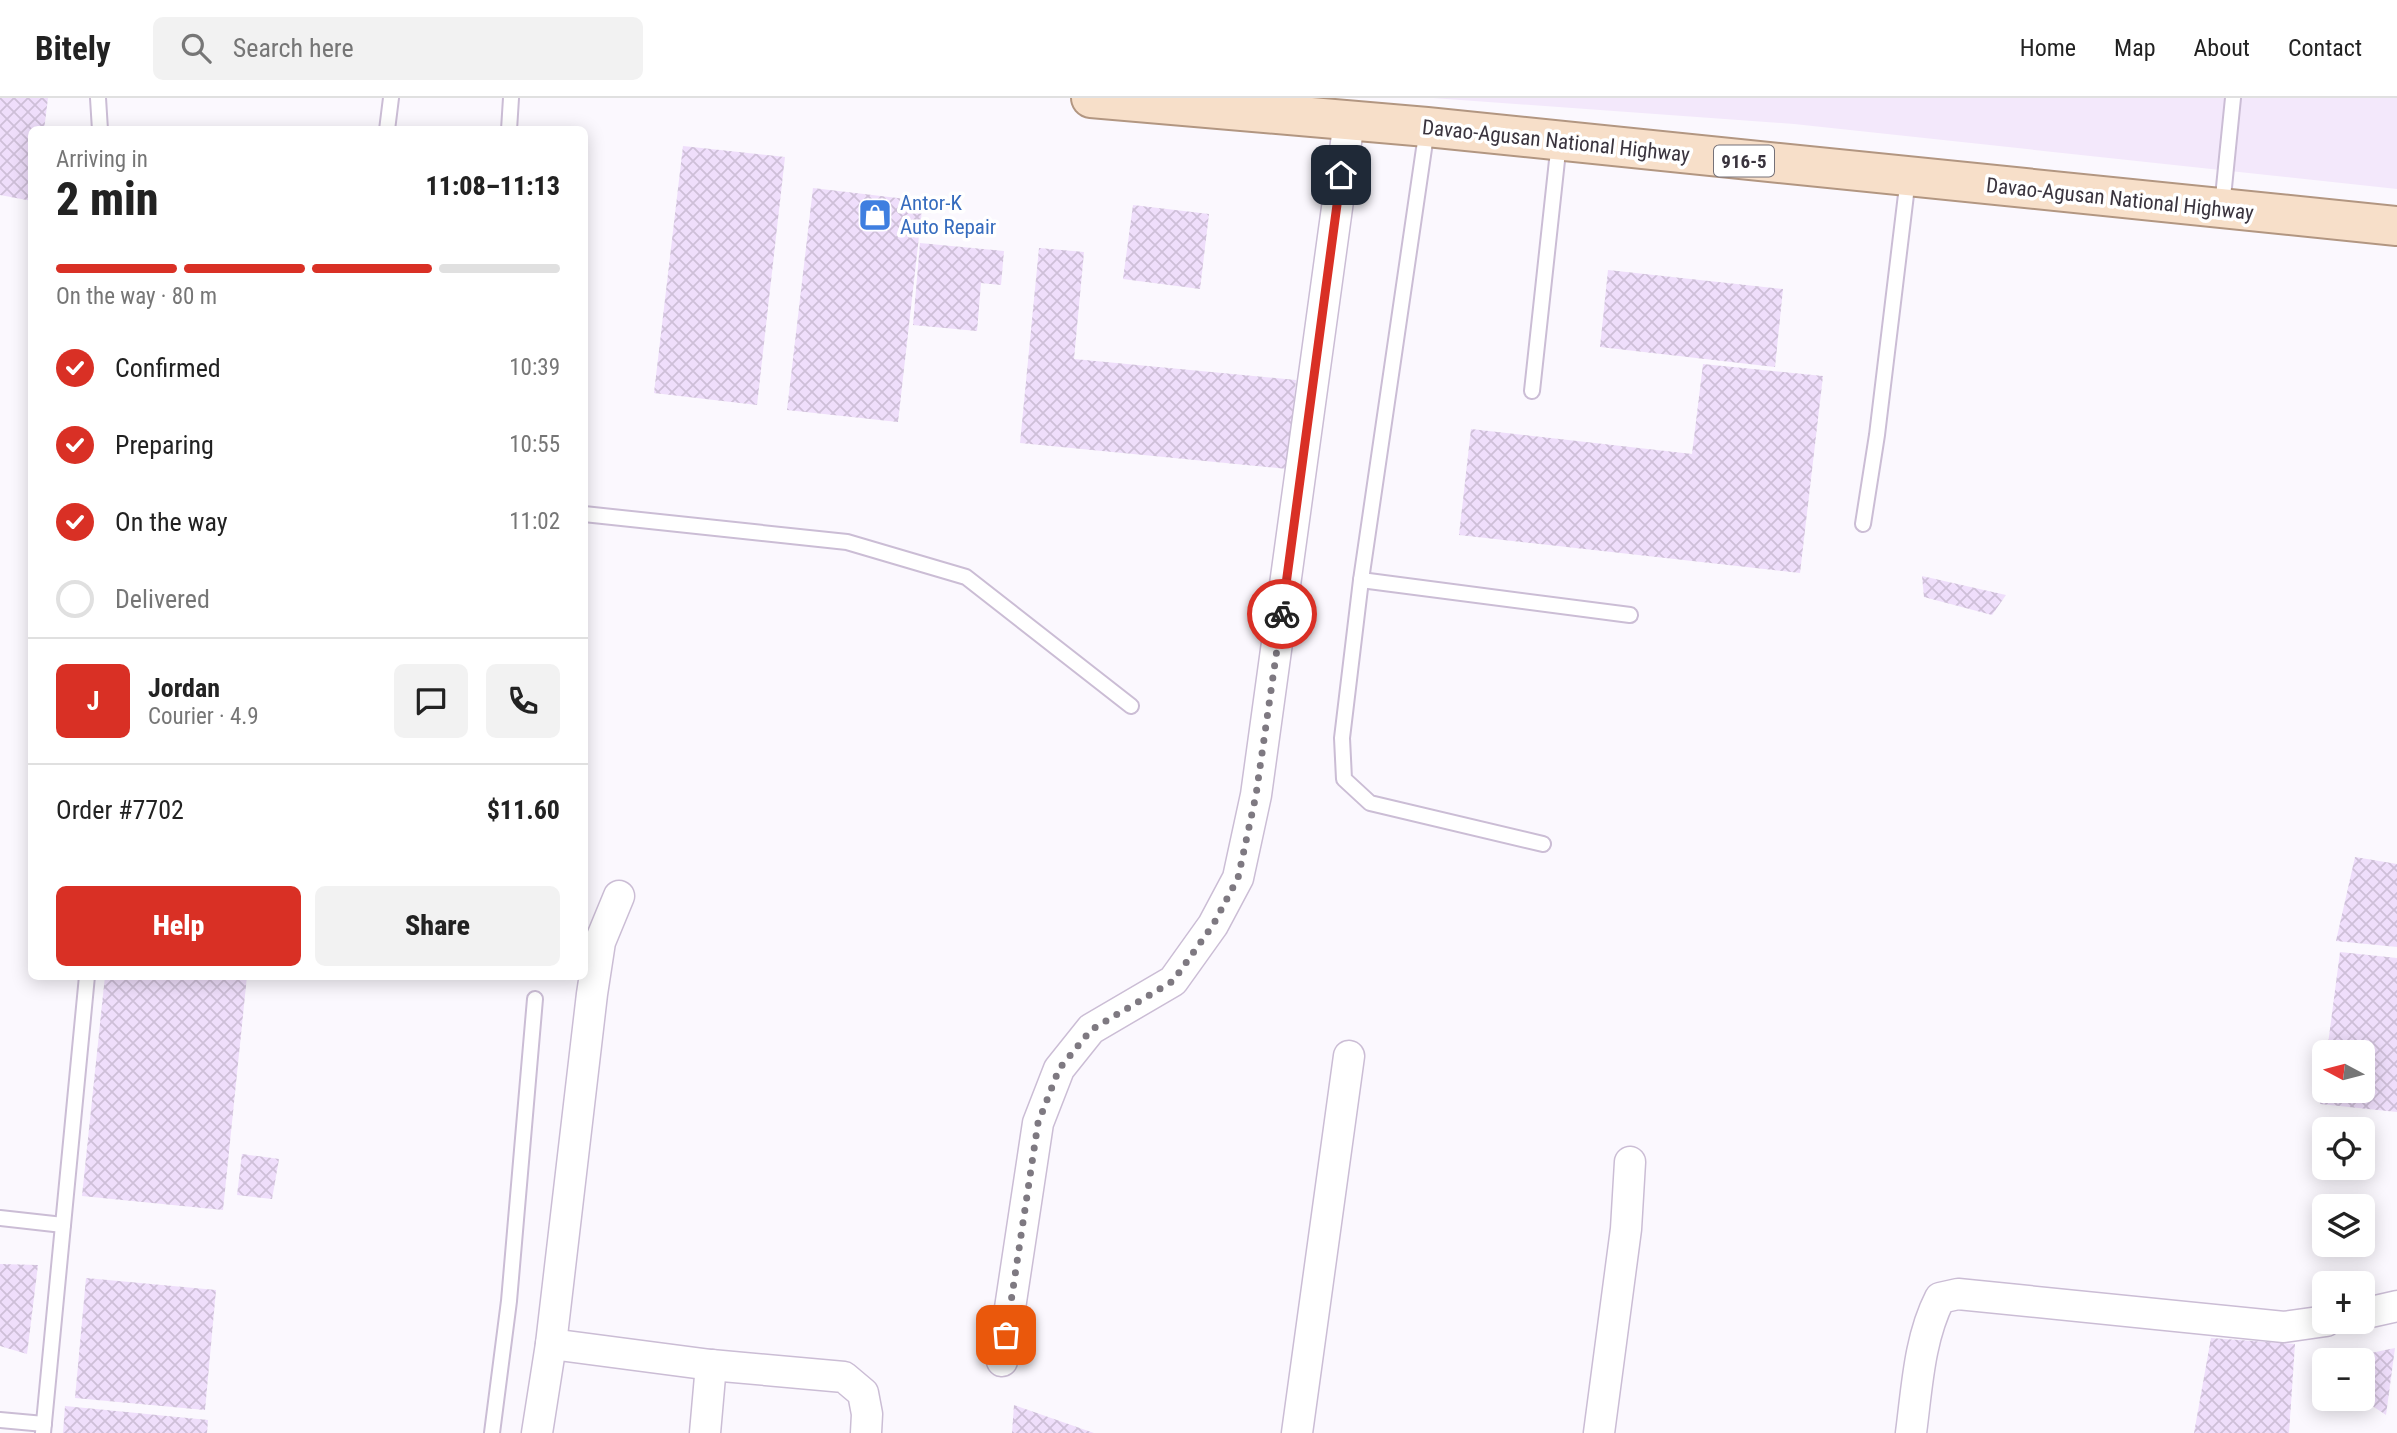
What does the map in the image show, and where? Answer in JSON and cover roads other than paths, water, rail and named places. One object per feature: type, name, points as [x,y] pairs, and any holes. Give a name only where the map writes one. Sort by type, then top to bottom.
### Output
[{"type":"main road","name":"Davao-Agusan National Highway","points":[[1091,98],[1427,127],[2397,226]]},
{"type":"street","points":[[1002,1361],[1038,1123],[1059,1069],[1091,1030],[1173,981],[1213,925],[1238,878],[1260,769],[1349,121]]},
{"type":"street","points":[[537,1433],[551,1344],[592,994],[600,942],[619,895]]},
{"type":"street","points":[[1297,1433],[1349,1056]]},
{"type":"street","points":[[1599,1433],[1626,1228],[1630,1162]]},
{"type":"street","points":[[1911,1433],[1924,1339],[1940,1298],[1958,1294],[2284,1327],[2312,1323]]},
{"type":"street","points":[[2375,1311],[2397,1307]]},
{"type":"street","points":[[551,1344],[711,1365],[844,1377],[863,1394],[867,1414],[866,1433]]},
{"type":"street","points":[[705,1433],[711,1365]]},
{"type":"lane","points":[[98,98],[100,126]]},
{"type":"lane","points":[[388,126],[391,98]]},
{"type":"lane","points":[[509,126],[511,98]]},
{"type":"lane","points":[[2221,209],[2233,98]]},
{"type":"lane","points":[[1427,127],[1361,580],[1342,738],[1344,779],[1370,803],[1543,844]]},
{"type":"lane","points":[[1532,391],[1559,142]]},
{"type":"lane","points":[[1863,524],[1877,435],[1908,177]]},
{"type":"lane","points":[[588,514],[847,541],[966,577],[1131,706]]},
{"type":"lane","points":[[1361,580],[1630,615]]},
{"type":"lane","points":[[0,1420],[43,1429],[87,980]]},
{"type":"lane","points":[[492,1433],[509,1301],[535,999]]},
{"type":"lane","points":[[0,1218],[63,1225]]},
{"type":"place","name":"Antor-K Auto Repair","points":[[875,215]]}]
